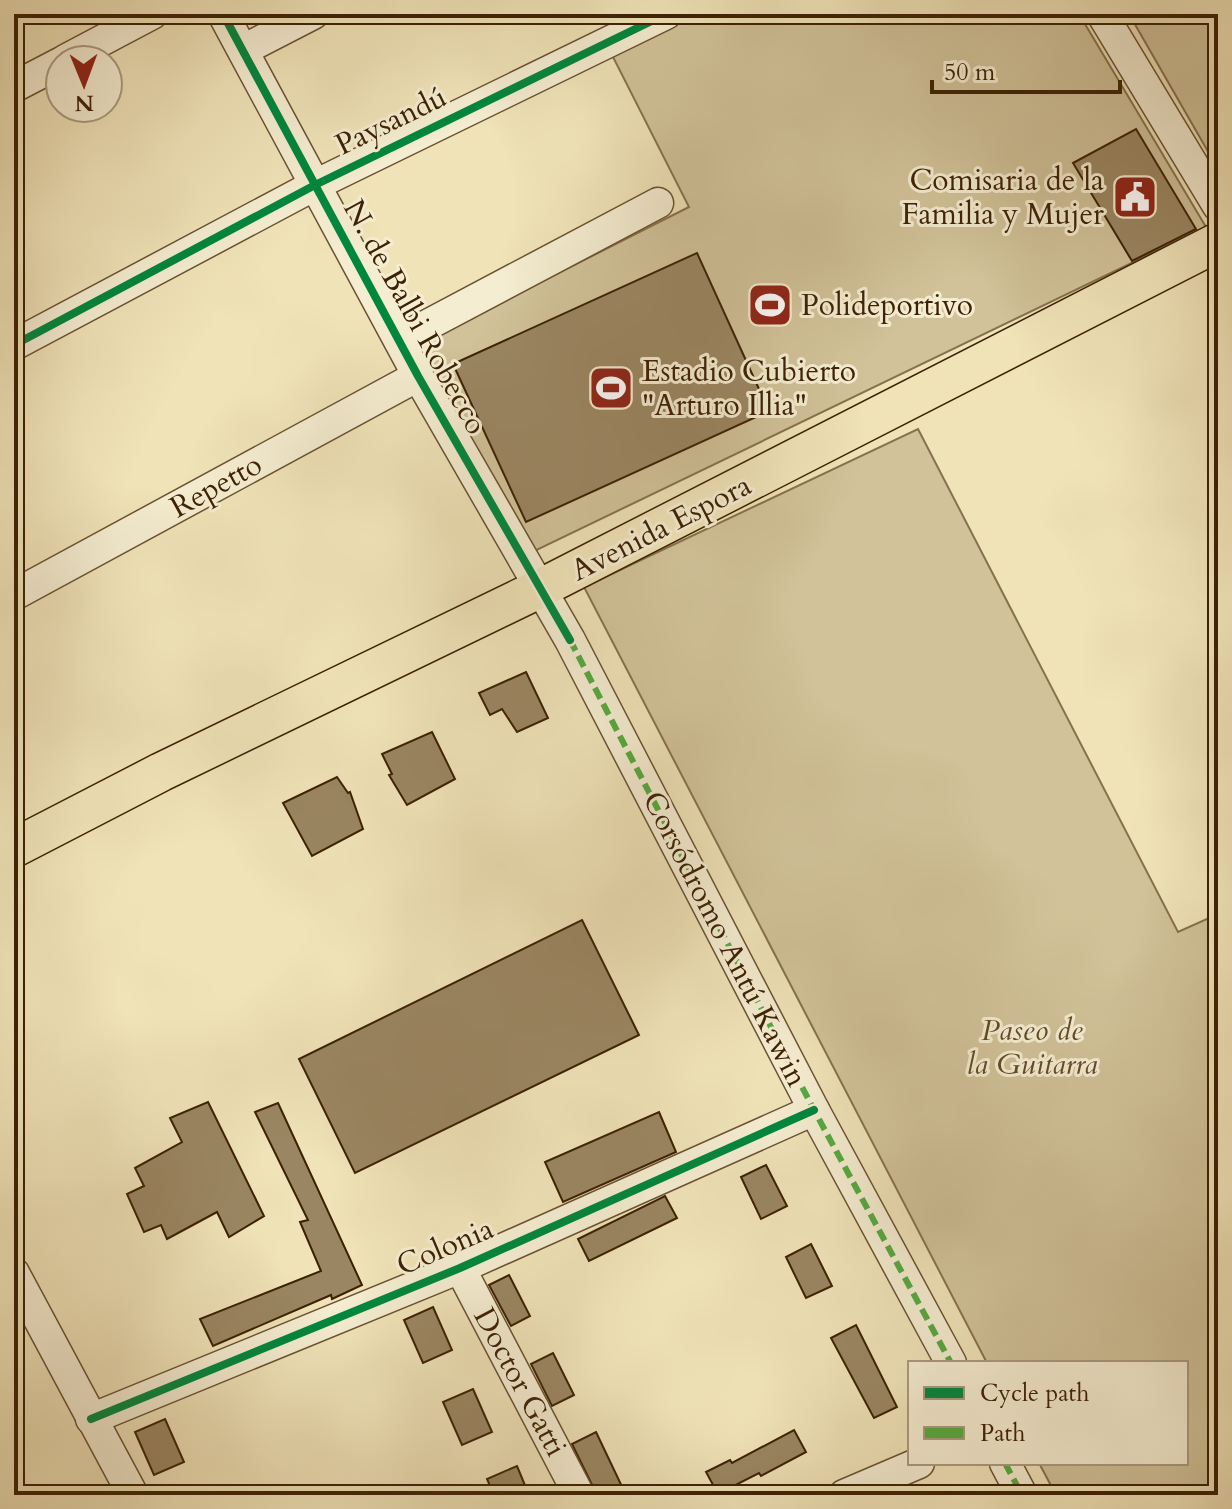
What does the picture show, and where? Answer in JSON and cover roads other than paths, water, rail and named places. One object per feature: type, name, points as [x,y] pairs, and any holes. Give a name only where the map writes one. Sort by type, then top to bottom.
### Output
[{"type":"main road","name":"Avenida Espora","points":[[14,848],[161,772],[541,588],[1218,242]]},
{"type":"street","points":[[95,44],[152,14]]},
{"type":"street","name":"N. de Balbi Robecco","points":[[223,14],[418,376],[570,640]]},
{"type":"street","points":[[243,50],[313,14]]},
{"type":"street","name":"Paysandú","points":[[14,345],[315,185],[666,14]]},
{"type":"street","points":[[1102,14],[1218,206]]},
{"type":"street","points":[[14,87],[44,71]]},
{"type":"street","points":[[399,340],[658,203]]},
{"type":"street","name":"Repetto","points":[[14,595],[418,376]]},
{"type":"street","name":"Corsódromo Antú Kawin","points":[[570,640],[814,1110],[950,1361]]},
{"type":"street","name":"Colonia","points":[[91,1419],[460,1268],[814,1110]]},
{"type":"street","name":"Doctor Gatti","points":[[460,1268],[579,1495]]},
{"type":"street","points":[[16,1281],[133,1495]]},
{"type":"street","points":[[844,1495],[914,1465]]},
{"type":"street","points":[[1006,1465],[1022,1495]]},
{"type":"place","name":"Comisaria de la Familia y Mujer","points":[[1135,197]]},
{"type":"place","name":"Polideportivo","points":[[770,305]]},
{"type":"place","name":"Estadio Cubierto \"Arturo Illia\"","points":[[611,388]]},
{"type":"park label","name":"Paseo de la Guitarra","points":[[1032,1047]]}]
